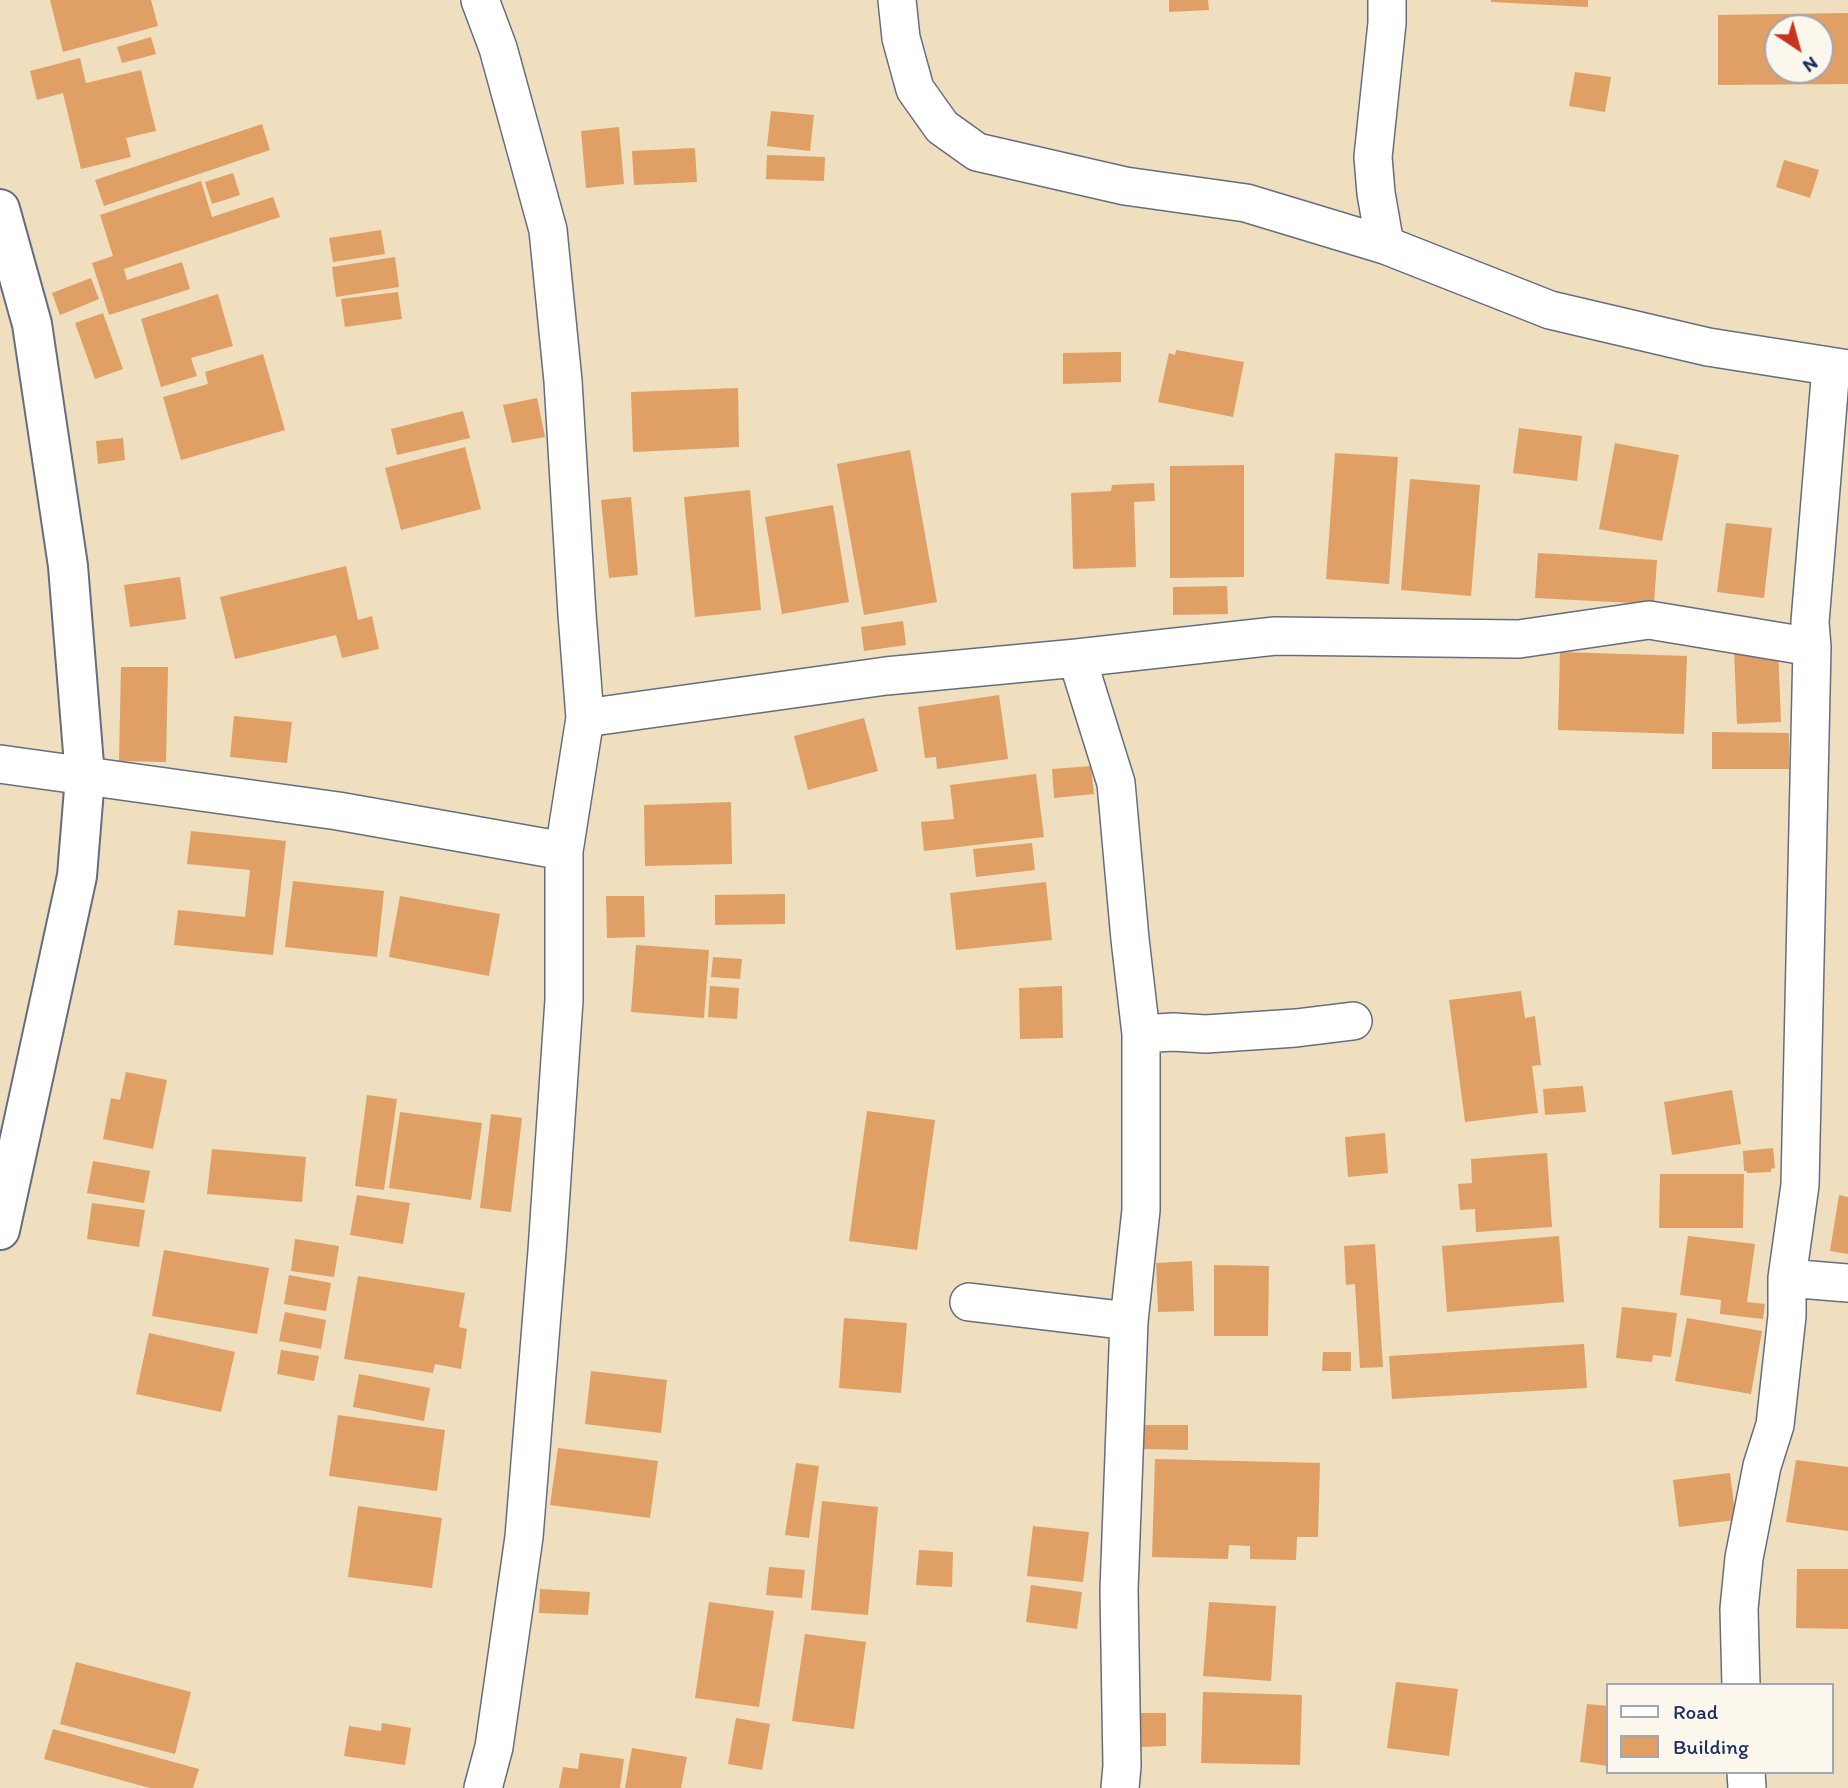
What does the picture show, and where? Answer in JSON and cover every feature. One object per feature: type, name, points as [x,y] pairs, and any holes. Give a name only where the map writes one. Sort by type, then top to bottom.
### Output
[{"type":"main road","points":[[0,209],[32,324],[68,566],[85,777],[77,876],[0,1230]]},
{"type":"street","points":[[480,0],[498,48],[548,230],[564,381],[585,718],[564,851],[564,1000],[524,1537],[494,1747],[483,1788]]},
{"type":"street","points":[[897,0],[901,38],[915,89],[942,127],[977,152],[1125,186],[1246,204],[1385,245],[1550,310],[1708,347],[1840,368],[1810,622],[1812,647],[1800,1185],[1787,1278],[1787,1316],[1775,1426],[1762,1466],[1744,1558],[1739,1609],[1741,1683]]},
{"type":"street","points":[[1385,245],[1373,157],[1387,0]]},
{"type":"street","points":[[585,718],[886,676],[1275,636],[1519,639],[1649,620],[1812,647]]},
{"type":"street","points":[[1077,658],[1116,783],[1141,1034],[1141,1210],[1129,1321],[1119,1590],[1122,1766],[1120,1788]]},
{"type":"street","points":[[0,764],[338,811],[564,851]]},
{"type":"street","points":[[1141,1034],[1206,1034],[1353,1021]]},
{"type":"street","points":[[1787,1278],[1848,1283]]},
{"type":"street","points":[[969,1302],[1129,1321]]},
{"type":"building","points":[[50,0],[151,0],[158,26],[63,52]]},
{"type":"building","points":[[1169,0],[1208,0],[1209,10],[1169,12]]},
{"type":"building","points":[[1588,0],[1588,7],[1491,2]]},
{"type":"building","points":[[1848,13],[1848,84],[1718,85],[1718,15],[1764,14],[1764,84],[1834,84],[1834,14],[1783,14]]},
{"type":"building","points":[[151,37],[156,54],[122,63],[117,47]]},
{"type":"building","points":[[80,58],[86,83],[141,70],[156,131],[126,138],[131,157],[81,169],[63,93],[37,100],[30,71]]},
{"type":"building","points":[[1575,72],[1611,77],[1605,112],[1569,106]]},
{"type":"building","points":[[771,111],[814,115],[810,151],[767,146]]},
{"type":"building","points":[[262,124],[270,150],[104,206],[95,180]]},
{"type":"building","points":[[619,127],[624,184],[586,188],[581,131]]},
{"type":"building","points":[[695,148],[697,182],[634,185],[632,151]]},
{"type":"building","points":[[767,155],[825,157],[824,181],[766,179]]},
{"type":"building","points":[[1784,160],[1819,170],[1810,198],[1776,187]]},
{"type":"building","points":[[233,173],[240,195],[212,204],[205,182]]},
{"type":"building","points":[[201,181],[212,217],[273,197],[280,217],[124,269],[127,280],[182,262],[190,289],[109,315],[92,263],[113,256],[100,215]]},
{"type":"building","points":[[381,230],[385,254],[333,262],[329,238]]},
{"type":"building","points":[[395,257],[399,287],[336,297],[332,267]]},
{"type":"building","points":[[91,278],[99,299],[60,315],[52,293]]},
{"type":"building","points":[[398,292],[402,319],[345,327],[341,299]]},
{"type":"building","points":[[218,294],[233,346],[191,358],[197,376],[161,387],[141,319]]},
{"type":"building","points":[[103,313],[123,369],[95,379],[75,323]]},
{"type":"building","points":[[1176,350],[1244,362],[1233,417],[1158,402],[1169,353],[1175,355]]},
{"type":"building","points":[[1121,352],[1121,382],[1063,384],[1063,353]]},
{"type":"building","points":[[263,354],[285,430],[181,460],[163,397],[208,384],[205,372]]},
{"type":"building","points":[[738,388],[739,447],[633,452],[631,392]]},
{"type":"building","points":[[537,398],[545,437],[512,443],[503,405]]},
{"type":"building","points":[[463,411],[470,438],[397,455],[391,429]]},
{"type":"building","points":[[1519,428],[1582,436],[1577,481],[1513,473]]},
{"type":"building","points":[[123,438],[125,460],[98,464],[96,441]]},
{"type":"building","points":[[1615,443],[1679,455],[1662,541],[1599,529]]},
{"type":"building","points":[[465,447],[481,509],[401,530],[385,468]]},
{"type":"building","points":[[910,450],[937,602],[864,615],[837,464]]},
{"type":"building","points":[[1335,453],[1398,457],[1389,584],[1326,579]]},
{"type":"building","points":[[1244,465],[1244,577],[1170,578],[1170,466]]},
{"type":"building","points":[[1410,479],[1480,485],[1471,596],[1401,590]]},
{"type":"building","points":[[1154,483],[1155,501],[1134,502],[1136,567],[1073,569],[1071,493],[1111,491],[1112,485]]},
{"type":"building","points":[[750,490],[761,610],[695,617],[684,497]]},
{"type":"building","points":[[631,497],[638,575],[609,578],[601,500]]},
{"type":"building","points":[[833,505],[849,602],[782,614],[765,517]]},
{"type":"building","points":[[1726,523],[1772,528],[1764,598],[1717,592]]},
{"type":"building","points":[[1538,553],[1657,560],[1654,604],[1535,598]]},
{"type":"building","points":[[346,566],[358,620],[372,616],[379,649],[342,658],[336,635],[235,659],[220,597]]},
{"type":"building","points":[[180,577],[186,619],[130,627],[124,585]]},
{"type":"building","points":[[1227,586],[1228,614],[1173,615],[1173,587]]},
{"type":"building","points":[[903,621],[906,645],[864,651],[861,627]]},
{"type":"building","points":[[1778,647],[1781,722],[1737,724],[1734,649]]},
{"type":"building","points":[[1560,652],[1687,656],[1684,734],[1558,730]]},
{"type":"building","points":[[121,667],[168,667],[166,762],[119,761]]},
{"type":"building","points":[[999,695],[1008,759],[937,769],[936,757],[925,758],[918,707]]},
{"type":"building","points":[[234,716],[292,722],[287,763],[230,757]]},
{"type":"building","points":[[864,718],[878,771],[808,790],[794,736]]},
{"type":"building","points":[[1712,732],[1789,733],[1789,769],[1712,769]]},
{"type":"building","points":[[1091,766],[1094,794],[1054,798],[1052,769]]},
{"type":"building","points":[[1036,774],[1044,837],[924,851],[921,822],[954,819],[950,785]]},
{"type":"building","points":[[731,802],[732,864],[645,866],[644,805]]},
{"type":"building","points":[[191,831],[286,841],[273,955],[174,945],[178,910],[245,917],[250,870],[187,864]]},
{"type":"building","points":[[1032,843],[1035,870],[976,877],[973,849]]},
{"type":"building","points":[[293,881],[384,891],[377,957],[285,947]]},
{"type":"building","points":[[1046,882],[1052,940],[956,950],[950,893]]},
{"type":"building","points":[[785,894],[785,924],[715,925],[715,895]]},
{"type":"building","points":[[400,896],[500,914],[489,976],[389,957]]},
{"type":"building","points":[[606,896],[644,896],[645,937],[607,938]]},
{"type":"building","points":[[636,945],[709,950],[704,1018],[631,1012]]},
{"type":"building","points":[[713,957],[742,959],[740,979],[711,977]]},
{"type":"building","points":[[710,986],[739,988],[737,1019],[708,1017]]},
{"type":"building","points":[[1062,986],[1063,1038],[1020,1039],[1019,988]]},
{"type":"building","points":[[1521,991],[1525,1018],[1535,1016],[1541,1065],[1532,1066],[1538,1113],[1465,1122],[1449,1000]]},
{"type":"building","points":[[126,1072],[167,1080],[153,1149],[103,1139],[111,1098],[120,1100]]},
{"type":"building","points":[[1583,1086],[1586,1112],[1545,1115],[1543,1089]]},
{"type":"building","points":[[1732,1090],[1741,1144],[1672,1155],[1664,1102]]},
{"type":"building","points":[[367,1095],[397,1099],[384,1190],[355,1186]]},
{"type":"building","points":[[867,1111],[935,1120],[917,1250],[849,1241]]},
{"type":"building","points":[[400,1112],[482,1123],[471,1200],[389,1188]]},
{"type":"building","points":[[491,1114],[522,1118],[511,1212],[480,1208]]},
{"type":"building","points":[[1385,1133],[1388,1173],[1348,1177],[1345,1137]]},
{"type":"building","points":[[1773,1148],[1775,1168],[1771,1169],[1771,1172],[1744,1171],[1743,1151]]},
{"type":"building","points":[[212,1149],[306,1157],[302,1202],[207,1194]]},
{"type":"building","points":[[1547,1153],[1552,1227],[1476,1232],[1475,1209],[1460,1210],[1458,1184],[1472,1183],[1471,1159]]},
{"type":"building","points":[[93,1161],[150,1171],[144,1203],[87,1193]]},
{"type":"building","points":[[1660,1174],[1744,1174],[1743,1228],[1659,1228]]},
{"type":"building","points":[[357,1195],[410,1203],[403,1244],[350,1235]]},
{"type":"building","points":[[1839,1195],[1848,1197],[1848,1254],[1830,1251]]},
{"type":"building","points":[[92,1203],[145,1210],[139,1247],[87,1239]]},
{"type":"building","points":[[1559,1236],[1564,1302],[1447,1312],[1442,1246]]},
{"type":"building","points":[[1688,1236],[1755,1244],[1747,1302],[1765,1304],[1763,1319],[1720,1314],[1721,1300],[1680,1295]]},
{"type":"building","points":[[295,1239],[339,1246],[334,1277],[291,1271]]},
{"type":"building","points":[[1375,1244],[1383,1367],[1360,1368],[1355,1284],[1346,1285],[1344,1246]]},
{"type":"building","points":[[164,1250],[269,1268],[257,1334],[152,1316]]},
{"type":"building","points":[[1192,1261],[1194,1311],[1158,1312],[1156,1263]]},
{"type":"building","points":[[1214,1265],[1269,1266],[1268,1336],[1214,1336]]},
{"type":"building","points":[[289,1275],[331,1283],[326,1311],[284,1304]]},
{"type":"building","points":[[358,1276],[465,1293],[459,1327],[467,1329],[461,1369],[435,1364],[433,1373],[344,1359]]},
{"type":"building","points":[[1622,1307],[1677,1313],[1671,1357],[1653,1355],[1652,1362],[1616,1358]]},
{"type":"building","points":[[285,1312],[326,1320],[321,1349],[279,1341]]},
{"type":"building","points":[[844,1318],[907,1323],[901,1393],[839,1388]]},
{"type":"building","points":[[1687,1318],[1762,1331],[1751,1394],[1675,1381]]},
{"type":"building","points":[[149,1333],[235,1352],[221,1412],[136,1394]]},
{"type":"building","points":[[1584,1344],[1587,1388],[1392,1399],[1389,1356]]},
{"type":"building","points":[[281,1350],[319,1356],[314,1381],[277,1374]]},
{"type":"building","points":[[1323,1352],[1351,1352],[1351,1371],[1322,1371]]},
{"type":"building","points":[[591,1371],[667,1380],[661,1433],[585,1424]]},
{"type":"building","points":[[359,1374],[430,1388],[424,1421],[353,1407]]},
{"type":"building","points":[[338,1415],[445,1430],[437,1491],[329,1476]]},
{"type":"building","points":[[1144,1425],[1188,1425],[1188,1450],[1144,1449]]},
{"type":"building","points":[[558,1448],[658,1461],[650,1518],[550,1505]]},
{"type":"building","points":[[1155,1459],[1320,1463],[1318,1537],[1297,1537],[1296,1560],[1250,1559],[1250,1546],[1229,1545],[1228,1559],[1152,1557]]},
{"type":"building","points":[[1796,1460],[1848,1467],[1848,1531],[1786,1522]]},
{"type":"building","points":[[796,1463],[819,1466],[809,1538],[785,1535]]},
{"type":"building","points":[[1730,1473],[1736,1520],[1679,1527],[1673,1480]]},
{"type":"building","points":[[822,1501],[878,1507],[868,1615],[811,1610]]},
{"type":"building","points":[[358,1506],[442,1518],[432,1588],[348,1577]]},
{"type":"building","points":[[1033,1526],[1089,1532],[1083,1582],[1027,1576]]},
{"type":"building","points":[[919,1550],[953,1552],[952,1587],[916,1585]]},
{"type":"building","points":[[769,1567],[805,1570],[802,1598],[766,1595]]},
{"type":"building","points":[[1797,1569],[1848,1569],[1848,1629],[1796,1628]]},
{"type":"building","points":[[1031,1585],[1082,1592],[1077,1629],[1026,1622]]},
{"type":"building","points":[[540,1589],[590,1592],[588,1615],[539,1613]]},
{"type":"building","points":[[709,1602],[774,1611],[759,1707],[695,1698]]},
{"type":"building","points":[[1209,1602],[1276,1606],[1271,1681],[1203,1676]]},
{"type":"building","points":[[805,1634],[866,1642],[854,1729],[792,1721]]},
{"type":"building","points":[[76,1662],[191,1692],[175,1754],[60,1724]]},
{"type":"building","points":[[1396,1682],[1458,1689],[1449,1756],[1387,1748]]},
{"type":"building","points":[[1203,1692],[1302,1695],[1300,1765],[1201,1763]]},
{"type":"building","points":[[1587,1704],[1606,1706],[1606,1766],[1580,1762]]},
{"type":"building","points":[[1140,1713],[1166,1713],[1166,1746],[1141,1747]]},
{"type":"building","points":[[736,1718],[770,1724],[762,1770],[728,1764]]},
{"type":"building","points":[[382,1723],[411,1728],[405,1765],[344,1756],[349,1726],[381,1731]]},
{"type":"building","points":[[53,1729],[199,1769],[193,1788],[150,1788],[44,1759]]},
{"type":"building","points":[[632,1748],[687,1757],[681,1788],[625,1788]]},
{"type":"building","points":[[580,1753],[624,1759],[620,1788],[559,1788],[563,1767],[578,1769]]}]
